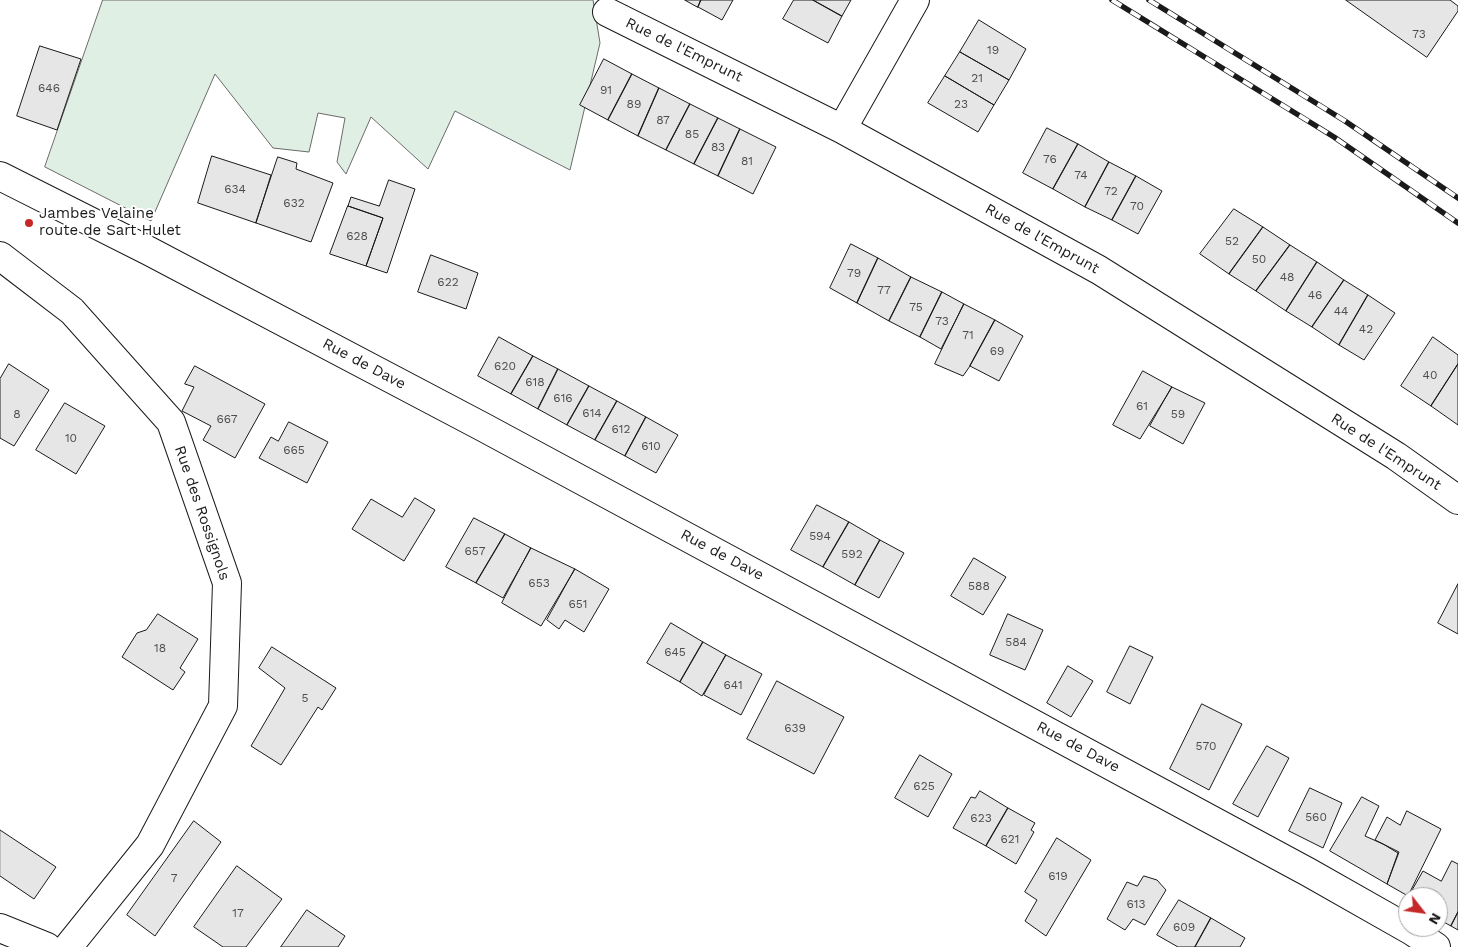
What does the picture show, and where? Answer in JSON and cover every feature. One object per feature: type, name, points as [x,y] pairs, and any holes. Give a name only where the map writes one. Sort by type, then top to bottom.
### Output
[{"type":"street","points":[[842,129],[915,0]]},
{"type":"street","name":"Rue de l'Emprunt","points":[[607,12],[842,129],[1099,270],[1396,456],[1458,500]]},
{"type":"street","name":"Rue de Dave","points":[[0,176],[149,251],[661,522],[1308,872],[1412,931],[1436,947]]},
{"type":"street","name":"Rue des Rossignols","points":[[0,256],[72,311],[171,422],[228,583],[223,706],[150,845],[68,947]]},
{"type":"street","points":[[0,928],[47,947]]},
{"type":"green space","points":[[103,0],[593,0],[600,43],[570,170],[455,111],[428,169],[371,117],[346,174],[337,162],[345,118],[318,113],[309,152],[273,148],[215,74],[151,221],[45,167]]},
{"type":"building","points":[[685,0],[701,0],[698,7]]},
{"type":"building","points":[[701,0],[733,0],[722,20],[698,7]]},
{"type":"building","points":[[794,0],[813,0],[842,16],[828,43],[783,19]]},
{"type":"building","points":[[813,0],[851,0],[842,16]]},
{"type":"building","points":[[1346,0],[1450,0],[1458,6],[1458,11],[1427,57]]},
{"type":"building","points":[[979,20],[1026,49],[1009,80],[960,52]]},
{"type":"building","points":[[40,46],[81,59],[57,130],[17,116]]},
{"type":"building","points":[[960,52],[1009,80],[994,105],[945,76]]},
{"type":"building","points":[[604,59],[632,74],[608,120],[580,105]]},
{"type":"building","points":[[632,74],[659,88],[638,136],[608,120]]},
{"type":"building","points":[[945,76],[994,105],[978,132],[928,103]]},
{"type":"building","points":[[659,88],[690,104],[666,150],[638,136]]},
{"type":"building","points":[[690,104],[718,118],[694,164],[666,150]]},
{"type":"building","points":[[718,118],[740,129],[718,176],[694,164]]},
{"type":"building","points":[[1047,128],[1078,144],[1053,189],[1023,173]]},
{"type":"building","points":[[740,129],[776,147],[753,194],[718,176]]},
{"type":"building","points":[[1078,144],[1109,162],[1085,207],[1053,189]]},
{"type":"building","points":[[212,156],[271,175],[256,223],[198,203]]},
{"type":"building","points":[[278,157],[297,163],[296,169],[333,183],[311,242],[256,223]]},
{"type":"building","points":[[1109,162],[1136,176],[1112,220],[1085,207]]},
{"type":"building","points":[[1136,176],[1162,191],[1138,234],[1112,220]]},
{"type":"building","points":[[389,180],[415,189],[387,273],[366,266],[383,218],[348,206],[351,197],[379,206]]},
{"type":"building","points":[[348,206],[383,218],[366,266],[330,254]]},
{"type":"building","points":[[1234,209],[1263,227],[1229,274],[1200,254]]},
{"type":"building","points":[[1263,227],[1290,245],[1256,291],[1229,274]]},
{"type":"building","points":[[851,244],[878,258],[857,303],[830,288]]},
{"type":"building","points":[[1290,245],[1317,262],[1286,311],[1256,291]]},
{"type":"building","points":[[431,255],[478,273],[466,309],[418,292]]},
{"type":"building","points":[[878,258],[911,277],[889,321],[857,303]]},
{"type":"building","points":[[1317,262],[1344,280],[1312,327],[1286,311]]},
{"type":"building","points":[[911,277],[942,292],[920,337],[889,321]]},
{"type":"building","points":[[1344,280],[1368,295],[1339,345],[1312,327]]},
{"type":"building","points":[[942,292],[964,304],[941,349],[920,337]]},
{"type":"building","points":[[1368,295],[1395,313],[1364,360],[1339,345]]},
{"type":"building","points":[[964,304],[995,320],[963,376],[935,364]]},
{"type":"building","points":[[995,320],[1023,336],[999,381],[970,366]]},
{"type":"building","points":[[499,337],[533,356],[511,394],[478,376]]},
{"type":"building","points":[[1433,337],[1458,355],[1458,364],[1431,406],[1401,386]]},
{"type":"building","points":[[533,356],[558,369],[538,409],[511,394]]},
{"type":"building","points":[[9,364],[49,390],[14,446],[0,438],[0,379]]},
{"type":"building","points":[[1458,364],[1458,425],[1431,406]]},
{"type":"building","points":[[195,366],[265,404],[235,458],[203,440],[211,426],[182,411],[194,387],[185,384]]},
{"type":"building","points":[[558,369],[589,386],[567,425],[538,409]]},
{"type":"building","points":[[1143,371],[1172,387],[1140,439],[1113,425]]},
{"type":"building","points":[[589,386],[617,401],[595,440],[567,425]]},
{"type":"building","points":[[1172,387],[1205,403],[1183,444],[1150,426]]},
{"type":"building","points":[[617,401],[646,417],[625,456],[595,440]]},
{"type":"building","points":[[65,403],[105,426],[76,474],[36,450]]},
{"type":"building","points":[[646,417],[678,435],[656,473],[625,456]]},
{"type":"building","points":[[289,422],[328,442],[307,483],[259,458],[271,437],[278,441]]},
{"type":"building","points":[[415,498],[435,510],[404,561],[352,529],[371,499],[402,517]]},
{"type":"building","points":[[817,505],[849,522],[823,567],[791,550]]},
{"type":"building","points":[[474,518],[505,534],[476,583],[446,567]]},
{"type":"building","points":[[849,522],[880,540],[855,585],[823,567]]},
{"type":"building","points":[[505,534],[531,548],[503,598],[476,583]]},
{"type":"building","points":[[880,540],[904,553],[879,598],[855,585]]},
{"type":"building","points":[[531,548],[575,569],[541,626],[502,603]]},
{"type":"building","points":[[974,558],[1006,577],[983,615],[951,596]]},
{"type":"building","points":[[575,569],[609,589],[584,632],[565,620],[559,629],[547,620]]},
{"type":"building","points":[[1458,584],[1458,634],[1438,623]]},
{"type":"building","points":[[158,614],[198,639],[180,668],[185,672],[173,690],[122,657],[137,633],[146,630]]},
{"type":"building","points":[[1008,614],[1043,630],[1025,670],[990,655]]},
{"type":"building","points":[[671,623],[703,642],[680,682],[647,663]]},
{"type":"building","points":[[703,642],[726,655],[702,696],[680,682]]},
{"type":"building","points":[[1130,646],[1153,657],[1130,704],[1107,692]]},
{"type":"building","points":[[272,647],[336,688],[322,710],[318,707],[281,765],[251,746],[285,688],[259,668]]},
{"type":"building","points":[[726,655],[762,674],[741,715],[704,695]]},
{"type":"building","points":[[1068,666],[1093,681],[1071,717],[1047,703]]},
{"type":"building","points":[[777,681],[844,717],[814,774],[747,739]]},
{"type":"building","points":[[1202,704],[1242,724],[1209,790],[1170,769]]},
{"type":"building","points":[[1267,746],[1289,758],[1258,817],[1233,804]]},
{"type":"building","points":[[920,755],[952,774],[928,817],[895,798]]},
{"type":"building","points":[[1310,788],[1342,803],[1323,848],[1289,831]]},
{"type":"building","points":[[980,791],[1008,808],[986,846],[953,828],[971,797],[975,798]]},
{"type":"building","points":[[1362,797],[1379,806],[1365,836],[1398,853],[1387,884],[1330,851]]},
{"type":"building","points":[[1008,808],[1035,823],[1031,830],[1034,832],[1016,864],[986,846]]},
{"type":"building","points":[[1407,811],[1441,829],[1412,887],[1398,887],[1398,890],[1387,884],[1399,852],[1375,840],[1387,817],[1400,825]]},
{"type":"building","points":[[194,821],[221,842],[155,936],[127,915]]},
{"type":"building","points":[[0,830],[56,867],[34,899],[0,876]]},
{"type":"building","points":[[1057,838],[1091,860],[1046,936],[1025,921],[1037,900],[1025,892]]},
{"type":"building","points":[[1452,861],[1458,864],[1458,912],[1451,926],[1448,924],[1448,887],[1414,887],[1423,871],[1441,881]]},
{"type":"building","points":[[237,866],[282,899],[246,947],[223,947],[194,927]]},
{"type":"building","points":[[1144,876],[1157,880],[1166,890],[1145,925],[1133,919],[1125,930],[1107,919],[1127,882],[1137,886]]},
{"type":"building","points":[[1179,900],[1211,918],[1195,947],[1178,947],[1157,935]]},
{"type":"building","points":[[307,910],[345,936],[338,947],[281,947]]},
{"type":"building","points":[[1458,912],[1458,930],[1451,926]]},
{"type":"building","points":[[1211,918],[1245,938],[1240,947],[1195,947]]},
{"type":"railway","points":[[1112,0],[1334,137],[1458,223]]},
{"type":"railway","points":[[1149,0],[1345,121],[1458,198]]},
{"type":"place","name":"Jambes Velaine route de Sart Hulet","points":[[29,223]]}]
